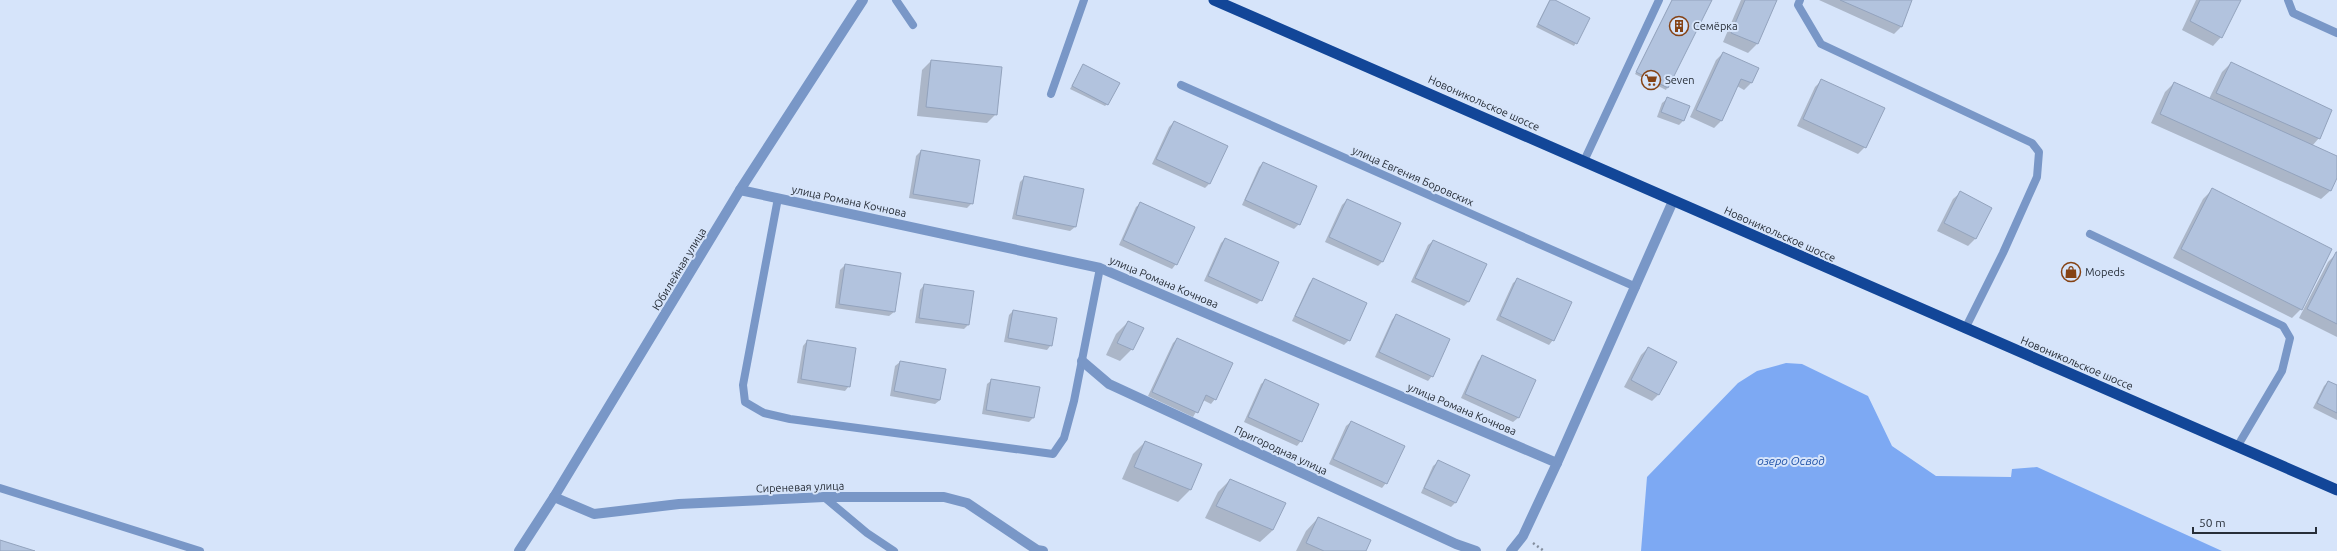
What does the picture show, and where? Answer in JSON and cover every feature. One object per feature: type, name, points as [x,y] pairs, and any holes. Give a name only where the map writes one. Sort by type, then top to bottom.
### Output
[{"type":"highway","name":"Новоникольское шоссе","points":[[1214,0],[2337,490]]},
{"type":"street","name":"Юбилейная улица","points":[[518,551],[554,497],[740,190],[863,0]]},
{"type":"street","name":"улица Романа Кочнова","points":[[740,190],[1100,268],[1557,463]]},
{"type":"street","points":[[1512,551],[1522,536],[1557,463],[1673,201]]},
{"type":"street","name":"Пригородная улица","points":[[1082,361],[1109,384],[1476,551]]},
{"type":"street","name":"Сиреневая улица","points":[[554,497],[594,514],[679,504],[824,497],[944,497],[968,503],[1039,551]]},
{"type":"lane","points":[[896,0],[913,25]]},
{"type":"lane","points":[[1051,94],[1084,0]]},
{"type":"lane","points":[[1584,161],[1659,0]]},
{"type":"lane","points":[[1800,0],[1798,5],[1821,44],[2032,143],[2039,152],[2037,177],[2003,253],[1965,328]]},
{"type":"lane","points":[[2288,0],[2293,13],[2337,33]]},
{"type":"lane","name":"улица Евгения Боровских","points":[[1181,85],[1636,287]]},
{"type":"lane","points":[[778,198],[743,385],[745,402],[764,413],[790,419],[1053,454],[1064,438],[1082,361],[1100,268]]},
{"type":"lane","points":[[2090,234],[2283,326],[2290,338],[2282,371],[2237,447]]},
{"type":"lane","points":[[0,488],[200,551]]},
{"type":"lane","points":[[824,497],[867,533],[894,551]]},
{"type":"water","name":"озеро Освод","points":[[1786,363],[1802,364],[1868,396],[1892,446],[1936,476],[2011,477],[2012,469],[2037,467],[2222,551],[1641,551],[1647,477],[1738,383],[1757,371]]},
{"type":"building","points":[[1550,0],[1555,0],[1590,18],[1577,44],[1538,24]]},
{"type":"building","name":"Семёрка","points":[[1672,0],[1712,0],[1668,88],[1636,72]]},
{"type":"building","points":[[1745,0],[1777,0],[1758,44],[1731,33]]},
{"type":"building","points":[[1840,0],[1912,0],[1902,27]]},
{"type":"building","points":[[2200,0],[2241,0],[2222,38],[2190,21]]},
{"type":"building","points":[[1723,52],[1759,68],[1752,83],[1741,79],[1722,121],[1696,110]]},
{"type":"building","points":[[931,60],[1002,67],[997,115],[926,107]]},
{"type":"building","points":[[2231,62],[2332,110],[2320,139],[2216,93]]},
{"type":"building","points":[[1083,64],[1120,83],[1108,105],[1072,86]]},
{"type":"building","points":[[1821,79],[1885,108],[1866,148],[1803,119]]},
{"type":"building","points":[[2174,82],[2337,156],[2337,178],[2331,191],[2160,114]]},
{"type":"building","points":[[1667,97],[1690,106],[1684,121],[1661,112]]},
{"type":"building","points":[[1174,121],[1228,146],[1210,184],[1156,159]]},
{"type":"building","points":[[921,150],[980,160],[973,204],[913,194]]},
{"type":"building","points":[[1263,162],[1317,186],[1300,225],[1245,200]]},
{"type":"building","points":[[1024,176],[1084,189],[1076,227],[1016,215]]},
{"type":"building","points":[[2212,188],[2332,249],[2302,310],[2181,249]]},
{"type":"building","points":[[1960,191],[1992,208],[1976,239],[1944,223]]},
{"type":"building","points":[[1347,199],[1401,223],[1383,262],[1329,237]]},
{"type":"building","points":[[1140,202],[1195,227],[1177,265],[1123,240]]},
{"type":"building","points":[[1225,238],[1279,262],[1262,301],[1208,276]]},
{"type":"building","points":[[1433,240],[1487,264],[1469,302],[1415,278]]},
{"type":"building","points":[[2337,252],[2337,324],[2307,309]]},
{"type":"building","points":[[845,264],[901,273],[895,312],[839,304]]},
{"type":"building","points":[[1313,278],[1367,303],[1350,341],[1295,316]]},
{"type":"building","points":[[1517,278],[1572,302],[1554,341],[1500,316]]},
{"type":"building","points":[[924,284],[974,291],[969,325],[919,318]]},
{"type":"building","points":[[1013,310],[1057,318],[1052,346],[1008,338]]},
{"type":"building","points":[[1396,314],[1450,339],[1433,377],[1379,352]]},
{"type":"building","points":[[1128,321],[1144,328],[1133,350],[1117,343]]},
{"type":"building","points":[[1177,338],[1233,363],[1216,400],[1206,395],[1198,413],[1152,392]]},
{"type":"building","points":[[807,340],[856,348],[850,387],[801,379]]},
{"type":"building","points":[[1648,347],[1677,362],[1659,395],[1631,380]]},
{"type":"building","points":[[1482,355],[1536,380],[1519,418],[1465,394]]},
{"type":"building","points":[[900,361],[946,369],[940,400],[894,391]]},
{"type":"building","points":[[991,379],[1040,387],[1034,418],[986,410]]},
{"type":"building","points":[[1265,379],[1319,404],[1302,442],[1248,417]]},
{"type":"building","points":[[2328,381],[2337,385],[2337,413],[2317,403]]},
{"type":"building","points":[[1351,421],[1405,446],[1387,484],[1333,459]]},
{"type":"building","points":[[1145,441],[1202,464],[1191,490],[1134,467]]},
{"type":"building","points":[[1438,460],[1470,475],[1456,503],[1424,488]]},
{"type":"building","points":[[1230,479],[1286,503],[1273,530],[1216,506]]},
{"type":"building","points":[[1318,517],[1371,540],[1366,551],[1324,551],[1306,543]]},
{"type":"building","points":[[0,540],[35,551],[0,551]]},
{"type":"place","name":"Семёрка","points":[[1679,26]]},
{"type":"place","name":"Seven","points":[[1651,80]]},
{"type":"place","name":"Mopeds","points":[[2071,272]]}]
